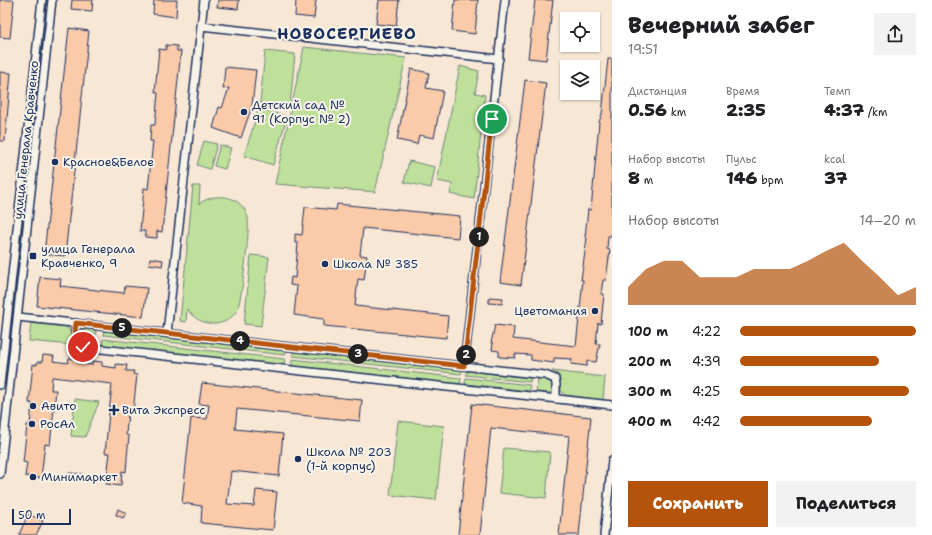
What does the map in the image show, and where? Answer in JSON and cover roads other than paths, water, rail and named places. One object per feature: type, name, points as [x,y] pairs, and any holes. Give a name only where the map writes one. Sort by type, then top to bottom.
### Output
[{"type":"street","name":"улица Генерала Кравченко","points":[[0,386],[4,317],[42,0]]},
{"type":"street","name":"улица Генерала Кравченко","points":[[0,474],[52,0]]},
{"type":"street","points":[[167,333],[204,0]]},
{"type":"street","points":[[464,366],[505,0]]},
{"type":"street","points":[[201,26],[499,60]]},
{"type":"street","points":[[18,317],[551,376],[556,384],[556,399]]},
{"type":"street","points":[[76,323],[75,339],[78,344],[83,347],[612,405]]},
{"type":"street","points":[[604,535],[612,460]]},
{"type":"place","name":"Детский сад № 91 (Корпус № 2)","points":[[244,112]]},
{"type":"place","name":"Красное&Белое","points":[[55,162]]},
{"type":"place","name":"улица Генерала Кравченко, 9","points":[[33,256]]},
{"type":"place","name":"Школа № 385","points":[[325,264]]},
{"type":"place","name":"Цветомания","points":[[595,311]]},
{"type":"place","name":"Авито","points":[[33,406]]},
{"type":"place","name":"Вита Экспресс","points":[[114,410]]},
{"type":"place","name":"РосАл","points":[[32,424]]},
{"type":"place","name":"Школа № 203 (1-й корпус)","points":[[298,459]]},
{"type":"place","name":"Минимаркет","points":[[33,477]]},
{"type":"district","name":"НОВОСЕРГИЕВО","points":[[347,33]]}]
